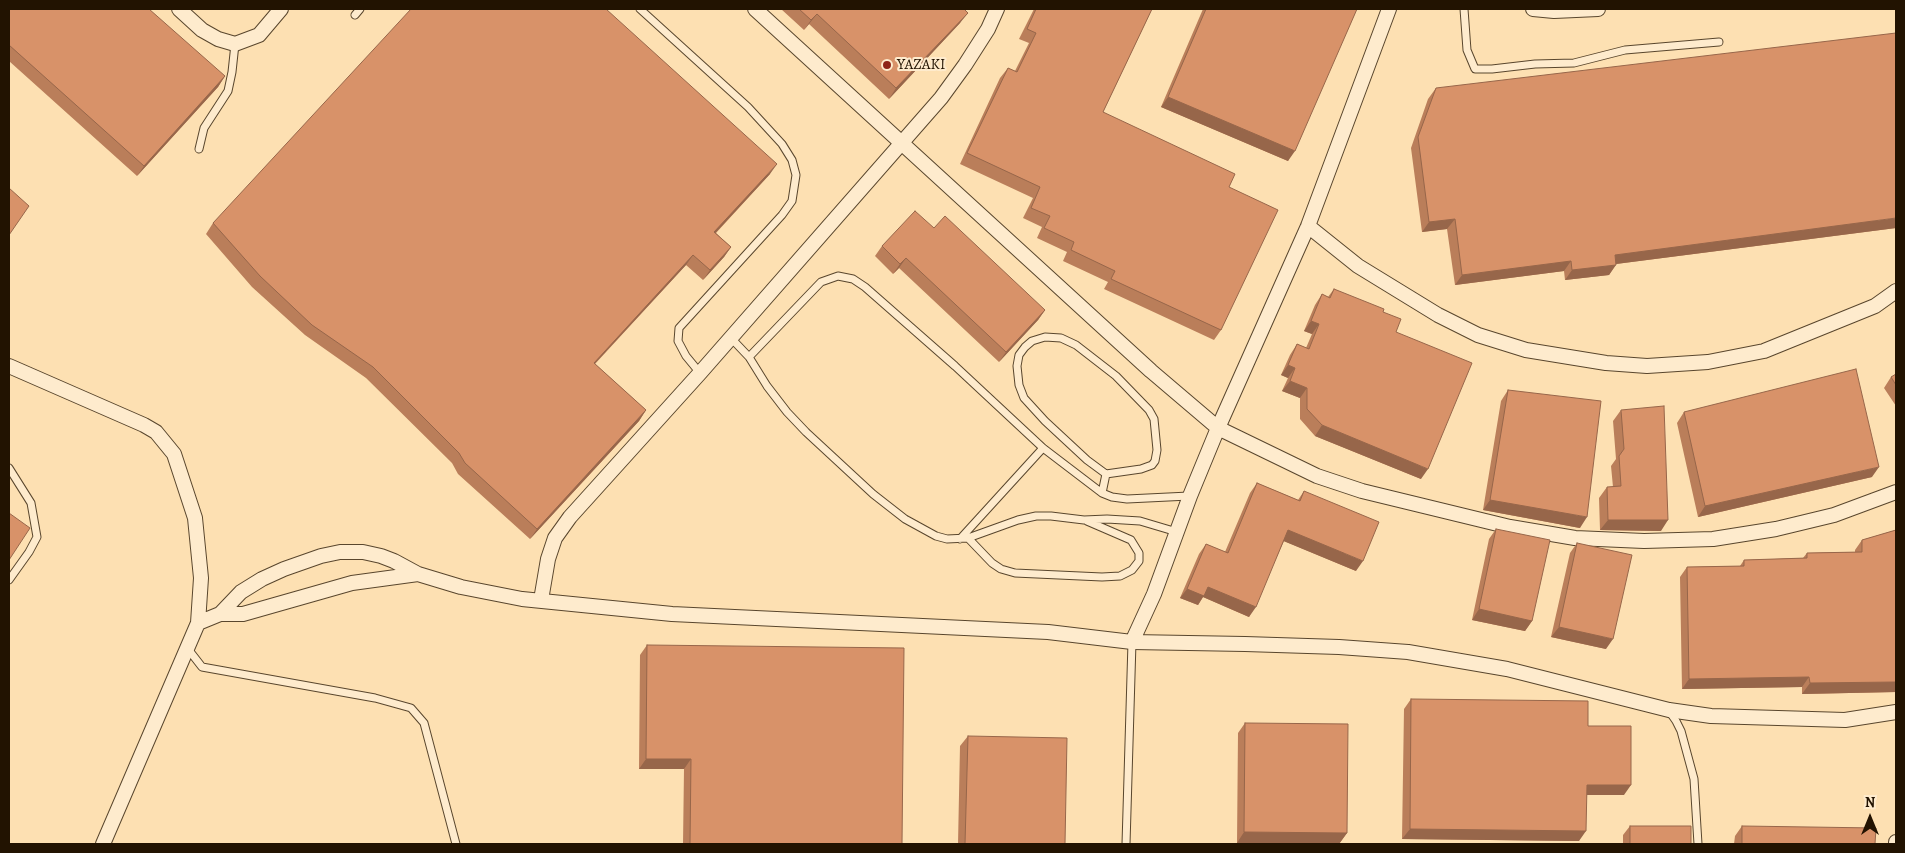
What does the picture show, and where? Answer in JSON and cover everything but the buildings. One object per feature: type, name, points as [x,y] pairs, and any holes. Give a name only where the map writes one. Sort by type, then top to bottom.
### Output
[{"type":"street","points":[[178,9],[202,30],[218,39],[235,44],[259,35],[281,9]]},
{"type":"street","points":[[755,9],[903,142],[1151,371],[1218,428],[1317,476],[1362,491],[1510,527],[1575,538],[1644,541],[1713,539],[1776,529],[1834,515],[1896,492]]},
{"type":"street","points":[[541,600],[548,559],[555,538],[570,518],[941,98],[988,29],[997,9]]},
{"type":"street","points":[[1132,642],[1154,594],[1190,496],[1218,428],[1308,226],[1389,9]]},
{"type":"street","points":[[1533,9],[1554,11],[1598,9]]},
{"type":"street","points":[[1308,226],[1358,266],[1438,315],[1478,335],[1526,350],[1606,363],[1647,366],[1708,362],[1764,351],[1875,306],[1896,291]]},
{"type":"street","points":[[10,370],[144,425],[156,432],[174,454],[195,518],[200,578],[198,623],[103,844]]},
{"type":"street","points":[[220,614],[241,592],[262,579],[284,569],[321,556],[340,552],[363,552],[381,556],[405,566],[418,574],[496,594],[672,614],[1022,631],[1132,642],[1339,647],[1408,652],[1507,669],[1669,710],[1711,716],[1846,720],[1896,712]]},
{"type":"street","points":[[198,623],[220,614],[243,614],[352,582],[418,574]]},
{"type":"lane","points":[[355,15],[360,9]]},
{"type":"lane","points":[[640,9],[748,107],[782,144],[792,160],[796,175],[792,201],[782,215],[679,328],[678,341],[686,356],[700,373]]},
{"type":"lane","points":[[1464,9],[1467,50],[1475,69],[1574,63],[1625,50],[1719,42]]},
{"type":"lane","points":[[199,149],[204,128],[228,91],[235,44]]},
{"type":"lane","points":[[749,357],[821,282],[838,276],[853,279],[865,287],[955,366],[1042,448],[1102,493],[1112,497],[1127,499],[1190,496]]},
{"type":"lane","points":[[730,337],[749,357],[767,386],[787,412],[873,494],[905,520],[924,531],[948,539],[960,539],[968,538],[1018,520],[1036,516],[1051,516],[1084,520],[1140,521],[1177,532]]},
{"type":"lane","points":[[1045,337],[1061,338],[1076,345],[1116,376],[1152,414],[1156,434],[1157,456],[1155,462],[1141,469],[1106,474],[1087,460],[1045,421],[1024,398],[1019,384],[1017,366],[1020,355],[1032,341],[1045,337]]},
{"type":"lane","points":[[960,539],[1042,448]]},
{"type":"lane","points":[[9,468],[31,503],[37,528],[37,537],[9,580]]},
{"type":"lane","points":[[1102,493],[1106,474]]},
{"type":"lane","points":[[968,538],[1000,569],[1015,573],[1102,578],[1120,576],[1132,570],[1139,561],[1139,553],[1131,540],[1084,520]]},
{"type":"lane","points":[[1126,844],[1132,642]]},
{"type":"lane","points":[[188,649],[202,667],[375,698],[411,708],[424,723],[456,844]]},
{"type":"lane","points":[[1669,710],[1681,731],[1694,780],[1698,844]]},
{"type":"place","name":"YAZAKI","points":[[887,65]]}]
